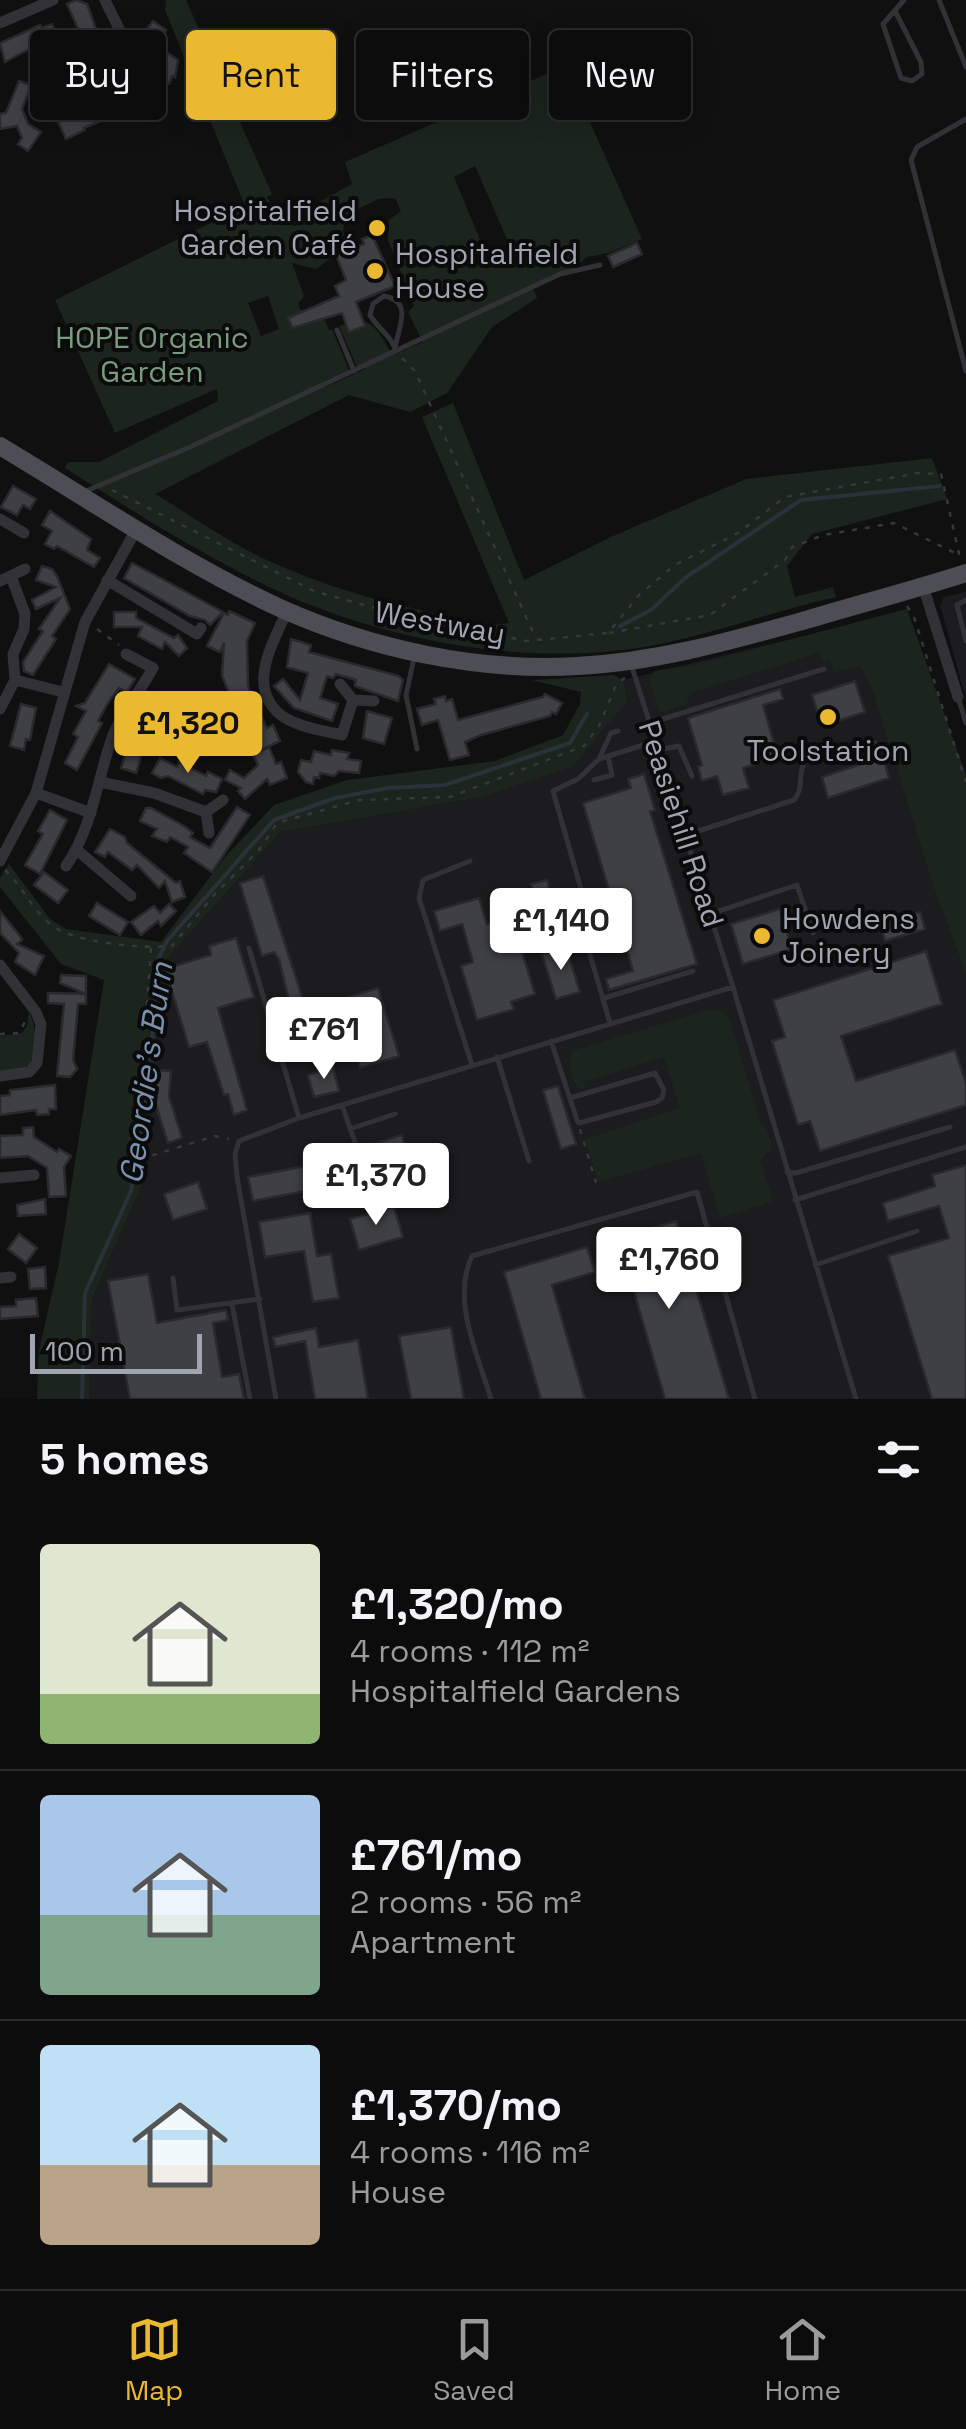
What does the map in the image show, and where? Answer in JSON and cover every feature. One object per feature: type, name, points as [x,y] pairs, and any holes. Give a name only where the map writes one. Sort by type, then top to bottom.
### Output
[{"type":"main road","name":"Westway","points":[[0,446],[244,591],[287,611],[360,638],[477,664],[632,666],[923,586],[962,564]]},
{"type":"street","points":[[0,24],[53,0]]},
{"type":"street","points":[[105,0],[119,30]]},
{"type":"street","points":[[0,519],[24,533]]},
{"type":"street","points":[[0,863],[36,793],[85,622],[137,528]]},
{"type":"street","points":[[0,708],[16,680],[13,654],[26,614],[6,579],[25,569]]},
{"type":"street","points":[[106,580],[197,634],[200,628]]},
{"type":"street","points":[[923,586],[958,697]]},
{"type":"street","points":[[287,611],[265,663],[262,678],[266,696],[286,719],[342,735],[353,700]]},
{"type":"street","points":[[66,866],[77,850],[91,813],[114,732],[153,668],[126,654]]},
{"type":"street","points":[[16,680],[63,692]]},
{"type":"street","points":[[340,684],[353,700],[374,701]]},
{"type":"street","points":[[138,694],[168,703],[216,707]]},
{"type":"street","points":[[100,782],[154,792],[206,812]]},
{"type":"street","points":[[36,793],[91,813]]},
{"type":"street","points":[[206,812],[223,800]]},
{"type":"street","points":[[206,812],[209,833]]},
{"type":"street","points":[[77,850],[131,896]]},
{"type":"street","points":[[0,965],[40,1024],[37,1062],[28,1072],[0,1076]]},
{"type":"street","points":[[0,1178],[34,1175]]},
{"type":"lane","points":[[895,12],[921,62],[922,74],[912,81],[901,78],[882,24],[904,0]]},
{"type":"lane","points":[[939,0],[966,67]]},
{"type":"lane","points":[[966,118],[917,147],[911,160],[966,371]]},
{"type":"lane","points":[[80,494],[190,447],[560,274],[600,265]]},
{"type":"lane","points":[[384,296],[401,305],[402,320],[395,349],[370,314],[373,304],[384,296]]},
{"type":"lane","points":[[337,330],[354,371]]},
{"type":"lane","points":[[966,600],[957,605],[956,611],[966,642]]},
{"type":"lane","points":[[415,650],[406,695],[417,749]]},
{"type":"lane","name":"Peasiehill Road","points":[[632,666],[733,986],[856,1399]]},
{"type":"lane","points":[[650,723],[824,668]]},
{"type":"lane","points":[[958,697],[966,724]]},
{"type":"lane","points":[[610,1023],[586,941],[588,910],[554,792],[578,779],[599,758],[611,733],[618,730]]},
{"type":"lane","points":[[599,758],[656,742]]},
{"type":"lane","points":[[685,835],[794,800],[802,788],[801,770],[805,762],[874,743]]},
{"type":"lane","points":[[658,750],[679,746],[692,776]]},
{"type":"lane","points":[[594,780],[612,775],[608,756]]},
{"type":"lane","points":[[470,860],[423,880],[420,898],[472,1065]]},
{"type":"lane","points":[[710,914],[797,884],[813,932]]},
{"type":"lane","points":[[249,948],[300,1118]]},
{"type":"lane","points":[[604,998],[693,971]]},
{"type":"lane","points":[[276,1399],[237,1176],[234,1154],[239,1141],[300,1118],[733,986]]},
{"type":"lane","points":[[551,1041],[570,1098],[579,1122],[656,1102],[664,1090],[659,1076],[649,1074],[570,1098]]},
{"type":"lane","points":[[497,1057],[529,1161]]},
{"type":"lane","points":[[342,1105],[377,1205],[420,1193]]},
{"type":"lane","points":[[350,1129],[395,1114]]},
{"type":"lane","points":[[786,1172],[812,1168],[950,1127]]},
{"type":"lane","points":[[795,1200],[966,1147]]},
{"type":"lane","points":[[490,1399],[463,1294],[464,1274],[472,1256],[697,1192],[755,1399]]},
{"type":"lane","points":[[815,1265],[917,1231]]},
{"type":"lane","points":[[173,1278],[177,1310],[260,1299]]},
{"type":"lane","points":[[232,1304],[250,1399]]},
{"type":"path","points":[[395,349],[414,370],[536,640]]},
{"type":"path","points":[[608,633],[640,594],[675,565],[738,533],[784,497],[918,473],[941,474],[962,564]]},
{"type":"path","points":[[102,484],[314,590],[400,615],[526,641],[608,633],[710,614],[785,560],[792,547],[824,535],[894,523],[962,564]]},
{"type":"path","points":[[896,594],[914,617],[966,782]]},
{"type":"path","points":[[85,622],[126,654]]},
{"type":"path","points":[[0,863],[42,916],[66,934],[172,946],[259,850],[277,823],[359,800],[450,797],[584,746],[599,726],[616,685],[632,666]]},
{"type":"path","points":[[151,946],[138,1154],[146,1157],[214,1136],[239,1141]]},
{"type":"path","points":[[0,1034],[18,1033],[24,1028],[28,1002]]},
{"type":"path","points":[[579,1122],[596,1183]]},
{"type":"shaded area","points":[[966,592],[966,699],[940,605],[944,597]]},
{"type":"shaded area","points":[[840,627],[872,690],[935,892],[966,974],[966,1399],[89,1399],[92,1299],[143,1183],[164,962],[281,832],[477,798],[628,700],[623,680]]},
{"type":"green space","points":[[166,0],[186,0],[199,30],[186,30],[186,61],[165,10]]},
{"type":"green space","name":"HOPE Organic Garden","points":[[549,73],[549,120],[589,120],[642,239],[609,253],[587,257],[573,269],[551,275],[533,288],[537,298],[492,327],[447,393],[410,412],[349,395],[155,494],[240,546],[296,573],[407,607],[493,625],[509,623],[422,417],[453,403],[524,580],[613,536],[746,479],[932,458],[947,499],[812,534],[787,566],[795,597],[833,587],[836,597],[677,640],[623,650],[539,653],[453,644],[368,625],[289,596],[203,552],[65,468],[68,462],[99,462],[218,401],[217,389],[115,433],[55,300],[245,206],[210,120],[239,120],[272,194],[267,197],[281,222],[295,226],[311,215],[321,201],[352,184],[345,162],[441,120],[529,120],[529,82]],"holes":[[[475,166],[511,248],[488,259],[454,177]],[[395,198],[401,211],[389,220],[388,240],[414,306],[408,312],[423,342],[393,355],[369,324],[363,321],[364,326],[350,332],[346,324],[339,326],[357,367],[363,364],[365,369],[326,387],[324,381],[349,370],[323,316],[292,328],[288,319],[302,313],[298,304],[304,296],[292,263],[316,269],[331,258],[331,252],[347,243],[343,231],[346,215],[378,199]],[[268,296],[279,329],[261,336],[248,303]]]},
{"type":"green space","points":[[907,609],[966,775],[966,974],[935,892],[872,690],[860,666],[834,672],[830,660],[822,661],[819,653],[690,693],[686,705],[660,713],[649,680],[654,671],[689,666]]},
{"type":"green space","points":[[614,675],[623,680],[628,700],[573,766],[477,798],[281,832],[164,962],[143,1183],[92,1299],[89,1399],[37,1399],[39,1350],[59,1263],[104,980],[61,964],[0,887],[0,878],[9,864],[50,919],[66,929],[161,942],[225,857],[274,805],[347,780],[495,761],[563,735],[580,704],[581,692],[532,680]]},
{"type":"green space","points":[[711,1009],[723,1011],[730,1020],[772,1148],[760,1160],[773,1201],[720,1218],[701,1153],[598,1182],[585,1139],[680,1108],[664,1057],[584,1082],[586,1090],[578,1088],[569,1065],[572,1051]]},
{"type":"green space","points":[[29,1012],[35,1032],[33,1057],[25,1067],[0,1071],[0,1036],[22,1033]]},
{"type":"building","points":[[76,0],[87,4],[96,30],[79,30],[67,4]]},
{"type":"building","points":[[153,21],[166,30],[147,30]]},
{"type":"building","points":[[52,24],[54,30],[30,30],[30,49],[5,62],[0,43],[40,25],[42,28]]},
{"type":"building","points":[[166,52],[178,60],[175,77],[169,84]]},
{"type":"building","points":[[19,81],[30,85],[22,109],[28,124],[41,132],[28,151],[18,144],[22,138],[17,126],[0,129],[0,114],[6,113]]},
{"type":"building","points":[[63,120],[103,120],[66,139],[58,122]]},
{"type":"building","name":"Hospitalfield House","points":[[372,235],[395,286],[356,302],[365,326],[349,332],[342,313],[292,328],[288,318],[339,296],[335,286],[346,280],[336,255],[364,244],[362,239]]},
{"type":"building","points":[[637,243],[642,254],[613,267],[608,256]]},
{"type":"building","points":[[13,486],[36,499],[30,509],[23,505],[17,515],[1,507]]},
{"type":"building","points":[[50,511],[91,539],[87,550],[100,558],[94,567],[57,546],[54,549],[45,544],[52,531],[42,525]]},
{"type":"building","points":[[132,563],[223,612],[210,625],[190,616],[124,578]]},
{"type":"building","points":[[42,566],[52,569],[57,576],[70,609],[33,675],[24,671],[23,662],[60,598],[36,609],[32,600],[56,587],[36,580]]},
{"type":"building","points":[[229,611],[255,623],[247,641],[248,685],[254,709],[257,707],[267,728],[273,725],[280,741],[261,750],[253,732],[228,750],[221,729],[240,722],[222,675],[224,643],[220,652],[207,646],[224,613],[228,615]]},
{"type":"building","points":[[114,612],[136,612],[136,618],[174,638],[178,635],[187,648],[179,656],[165,642],[162,649],[138,636],[142,627],[114,627]]},
{"type":"building","points":[[291,639],[311,645],[309,652],[399,676],[403,680],[398,701],[355,686],[356,680],[336,674],[333,678],[327,676],[320,698],[338,704],[332,721],[294,708],[274,686],[283,679],[300,700],[308,673],[287,667]]},
{"type":"building","points":[[109,664],[135,679],[127,692],[119,688],[108,703],[77,770],[65,763],[78,737],[73,734],[86,711],[76,706],[85,703]]},
{"type":"building","points":[[855,681],[865,712],[822,726],[812,695]]},
{"type":"building","points":[[780,689],[783,699],[763,705],[778,757],[743,768],[749,788],[723,795],[717,776],[702,781],[698,766],[702,765],[688,718]]},
{"type":"building","points":[[545,694],[562,703],[556,714],[552,712],[550,716],[481,735],[465,742],[469,755],[450,760],[438,720],[422,725],[417,709],[436,704],[434,699],[445,696],[446,701],[452,699],[458,720]]},
{"type":"building","points":[[21,704],[36,708],[30,740],[26,739],[24,750],[10,746]]},
{"type":"building","points":[[367,711],[392,718],[384,744],[363,738]]},
{"type":"building","points":[[139,715],[171,725],[167,739],[148,734],[136,773],[121,768]]},
{"type":"building","points":[[179,719],[216,738],[215,747],[202,748],[172,732]]},
{"type":"building","points":[[269,747],[287,778],[270,785],[267,779],[245,799],[238,791],[241,788],[225,780],[230,770],[244,778],[258,765],[253,755]]},
{"type":"building","points":[[332,750],[349,753],[347,759],[361,761],[359,773],[320,773],[313,784],[306,782],[298,772],[301,760],[311,762],[314,751],[331,755]]},
{"type":"building","points":[[883,757],[889,778],[828,798],[822,777]]},
{"type":"building","points":[[160,758],[177,767],[179,762],[206,776],[208,772],[222,779],[216,792],[205,790],[203,794],[168,776],[161,778],[152,773]]},
{"type":"building","points":[[644,774],[655,810],[650,811],[697,964],[609,990],[606,979],[633,971],[583,803],[631,788],[628,779]]},
{"type":"building","points":[[237,807],[250,815],[212,872],[184,853],[188,847],[170,837],[167,842],[152,836],[157,829],[140,821],[146,808],[151,808],[184,826],[193,833],[190,837],[210,848]]},
{"type":"building","points":[[50,810],[67,820],[40,874],[25,865],[43,834],[38,831]]},
{"type":"building","points":[[110,829],[125,837],[127,843],[176,883],[180,881],[185,897],[172,902],[165,881],[159,888],[137,865],[132,870],[108,852],[105,857],[95,852]]},
{"type":"building","points":[[44,872],[68,890],[58,903],[34,885]]},
{"type":"building","points":[[263,876],[317,1043],[292,1050],[290,1040],[298,1038],[279,959],[274,952],[262,956],[240,883]]},
{"type":"building","points":[[547,880],[560,922],[544,927],[531,884]]},
{"type":"building","points":[[479,898],[487,924],[511,916],[535,994],[511,1002],[514,1009],[477,1020],[461,966],[473,962],[462,924],[440,931],[434,911]]},
{"type":"building","points":[[97,903],[128,922],[120,935],[89,916]]},
{"type":"building","points":[[169,904],[176,911],[161,926],[158,921],[141,935],[131,922],[154,906],[160,913]]},
{"type":"building","name":"Howdens Joinery","points":[[780,909],[792,949],[743,964],[731,924]]},
{"type":"building","points":[[0,911],[20,936],[22,940],[17,944],[44,956],[35,975],[15,962],[19,953],[0,933]]},
{"type":"building","points":[[920,912],[925,929],[885,941],[880,924]]},
{"type":"building","points":[[236,938],[254,997],[218,1008],[247,1110],[234,1115],[207,1042],[189,1047],[165,969],[211,955],[209,946]]},
{"type":"building","points":[[566,947],[580,992],[556,999],[542,954]]},
{"type":"building","points":[[926,951],[942,1004],[841,1036],[856,1081],[955,1050],[966,1083],[966,1105],[820,1151],[810,1121],[798,1125],[772,1041],[785,1037],[773,1000]]},
{"type":"building","points":[[61,975],[86,976],[86,994],[60,983]]},
{"type":"building","points":[[378,988],[399,1056],[360,1068],[345,1019],[354,1016],[348,997]]},
{"type":"building","points":[[48,993],[86,994],[86,1004],[78,1004],[73,1060],[77,1069],[70,1077],[57,1076],[64,1004],[48,1003]]},
{"type":"building","points":[[333,1067],[339,1091],[314,1097],[308,1075]]},
{"type":"building","points":[[155,1070],[171,1071],[169,1096],[182,1138],[168,1143],[153,1096]]},
{"type":"building","points":[[55,1085],[56,1109],[49,1109],[49,1114],[37,1115],[36,1110],[0,1115],[0,1096],[10,1095],[10,1090]]},
{"type":"building","points":[[558,1086],[576,1144],[561,1149],[543,1090]]},
{"type":"building","points":[[33,1127],[34,1137],[71,1156],[64,1167],[66,1196],[49,1197],[47,1168],[28,1156],[0,1158],[0,1136],[23,1135],[23,1128]]},
{"type":"building","points":[[402,1135],[414,1175],[382,1184],[370,1145]]},
{"type":"building","points":[[316,1164],[321,1188],[253,1201],[248,1177]]},
{"type":"building","points":[[966,1165],[966,1399],[932,1399],[888,1256],[949,1238],[939,1206],[888,1221],[883,1203],[935,1186],[932,1175]]},
{"type":"building","points":[[198,1182],[207,1209],[173,1220],[164,1194]]},
{"type":"building","points":[[45,1199],[46,1214],[18,1216],[17,1205]]},
{"type":"building","points":[[394,1207],[403,1237],[359,1250],[350,1219]]},
{"type":"building","points":[[310,1213],[317,1256],[331,1254],[339,1298],[313,1302],[304,1251],[265,1257],[259,1222]]},
{"type":"building","points":[[676,1221],[729,1399],[665,1399],[631,1281],[606,1289],[599,1263],[623,1256],[618,1238]]},
{"type":"building","points":[[19,1234],[37,1248],[26,1263],[8,1249]]},
{"type":"building","points":[[587,1247],[595,1272],[552,1285],[585,1399],[541,1399],[504,1272]]},
{"type":"building","points":[[45,1267],[46,1288],[30,1289],[28,1269]]},
{"type":"building","points":[[148,1274],[157,1323],[226,1310],[228,1320],[213,1323],[222,1377],[239,1374],[244,1399],[130,1399],[108,1281]]},
{"type":"building","points":[[36,1298],[38,1316],[0,1319],[0,1307]]},
{"type":"building","points":[[451,1327],[464,1399],[411,1399],[399,1336]]},
{"type":"building","points":[[316,1328],[319,1347],[358,1340],[368,1399],[315,1399],[305,1341],[275,1347],[273,1337]]},
{"type":"waterway","name":"Geordie's Burn","points":[[620,626],[651,610],[685,578],[801,500],[940,486]]},
{"type":"waterway","name":"Geordie's Burn","points":[[82,1399],[85,1293],[131,1191],[150,1074],[157,961],[167,941],[274,820],[335,798],[388,788],[445,785],[570,743],[587,714]]},
{"type":"place","name":"Hospitalfield Garden Café","points":[[377,228]]},
{"type":"place","name":"Hospitalfield House","points":[[375,271]]},
{"type":"place","name":"Toolstation","points":[[828,717]]},
{"type":"place","name":"Howdens Joinery","points":[[762,936]]}]
